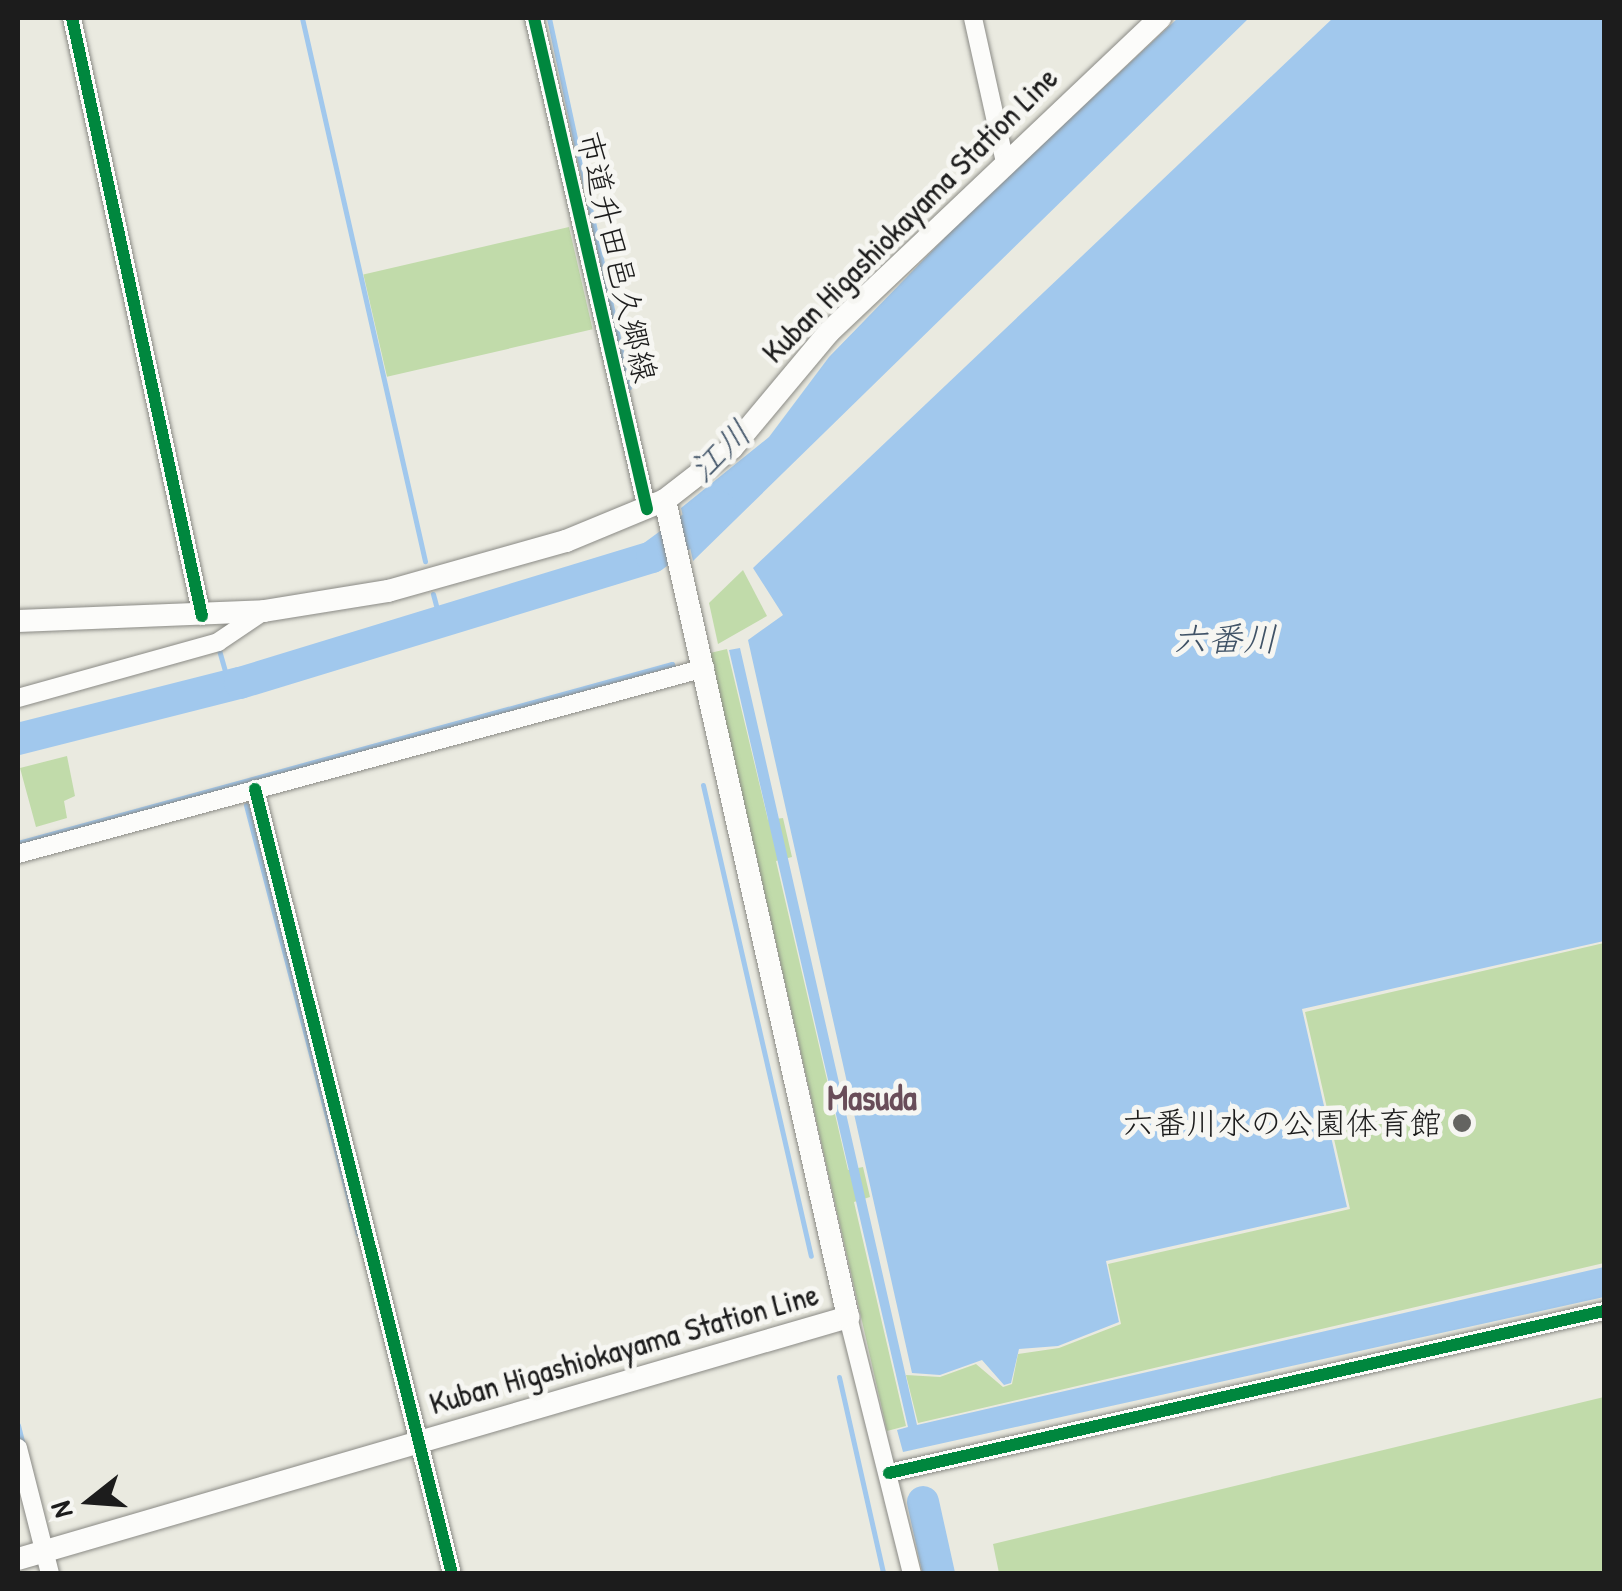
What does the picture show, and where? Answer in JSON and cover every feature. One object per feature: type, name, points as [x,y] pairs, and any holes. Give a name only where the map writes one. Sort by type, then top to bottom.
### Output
[{"type":"main road","name":"Kuban Higashiokayama Station Line","points":[[18,621],[264,611],[452,576],[660,509],[732,448],[828,333],[1160,18]]},
{"type":"main road","name":"Kuban Higashiokayama Station Line","points":[[18,1559],[48,1562],[419,1444],[848,1317],[684,567],[660,509]]},
{"type":"street","points":[[72,18],[202,616]]},
{"type":"street","name":"市道升田邑久郷線","points":[[534,18],[660,509]]},
{"type":"street","points":[[973,18],[1005,162]]},
{"type":"street","points":[[18,698],[218,642],[264,611]]},
{"type":"street","points":[[18,854],[705,668]]},
{"type":"street","points":[[254,789],[452,1574]]},
{"type":"street","points":[[889,1474],[1604,1311]]},
{"type":"street","points":[[848,1317],[912,1574]]},
{"type":"street","points":[[18,1448],[48,1562]]},
{"type":"green space","points":[[569,227],[593,329],[387,377],[363,274]]},
{"type":"green space","points":[[743,570],[767,616],[718,644],[709,603]]},
{"type":"green space","points":[[727,649],[768,820],[783,818],[792,857],[776,861],[848,1170],[863,1167],[870,1197],[854,1202],[906,1426],[887,1431],[710,653]]},
{"type":"green space","points":[[67,756],[75,796],[64,801],[67,818],[36,827],[20,768]]},
{"type":"green space","points":[[1604,943],[1604,1263],[918,1423],[906,1375],[940,1377],[976,1364],[1003,1387],[1012,1384],[1018,1354],[1059,1348],[1121,1324],[1108,1264],[1350,1209],[1305,1012]]},
{"type":"green space","points":[[1604,1397],[1604,1573],[999,1573],[993,1544]]},
{"type":"water","points":[[1178,18],[1249,18],[693,561],[681,508],[769,437],[829,357],[970,212]]},
{"type":"water","name":"六番川","points":[[1333,18],[1604,18],[1604,941],[1302,1009],[1347,1207],[1106,1261],[1119,1322],[1058,1346],[1019,1349],[1011,1383],[1004,1385],[982,1360],[940,1375],[912,1373],[748,640],[783,615],[753,568]]},
{"type":"water","points":[[740,648],[917,1425],[1604,1267],[1604,1297],[903,1452],[897,1430],[908,1427],[729,650]]},
{"type":"waterway","points":[[302,18],[425,561]]},
{"type":"waterway","points":[[549,18],[629,387]]},
{"type":"waterway","name":"江川","points":[[18,739],[240,683],[652,557],[720,507]]},
{"type":"waterway","points":[[433,594],[440,620]]},
{"type":"waterway","points":[[219,650],[229,686]]},
{"type":"waterway","points":[[18,843],[672,664],[674,671]]},
{"type":"waterway","points":[[18,723],[22,738]]},
{"type":"waterway","points":[[703,785],[811,1256]]},
{"type":"waterway","points":[[246,805],[358,1234]]},
{"type":"waterway","points":[[839,1377],[883,1572],[877,1574]]},
{"type":"waterway","points":[[18,1425],[23,1445]]},
{"type":"waterway","points":[[923,1502],[939,1574]]},
{"type":"cycle path","points":[[72,18],[202,616]]},
{"type":"cycle path","points":[[534,18],[647,509]]},
{"type":"cycle path","points":[[255,789],[452,1574]]},
{"type":"cycle path","points":[[889,1473],[1604,1311]]},
{"type":"place","name":"六番川水の公園体育館","points":[[1462,1123]]},
{"type":"district","name":"Masuda","points":[[872,1098]]}]
